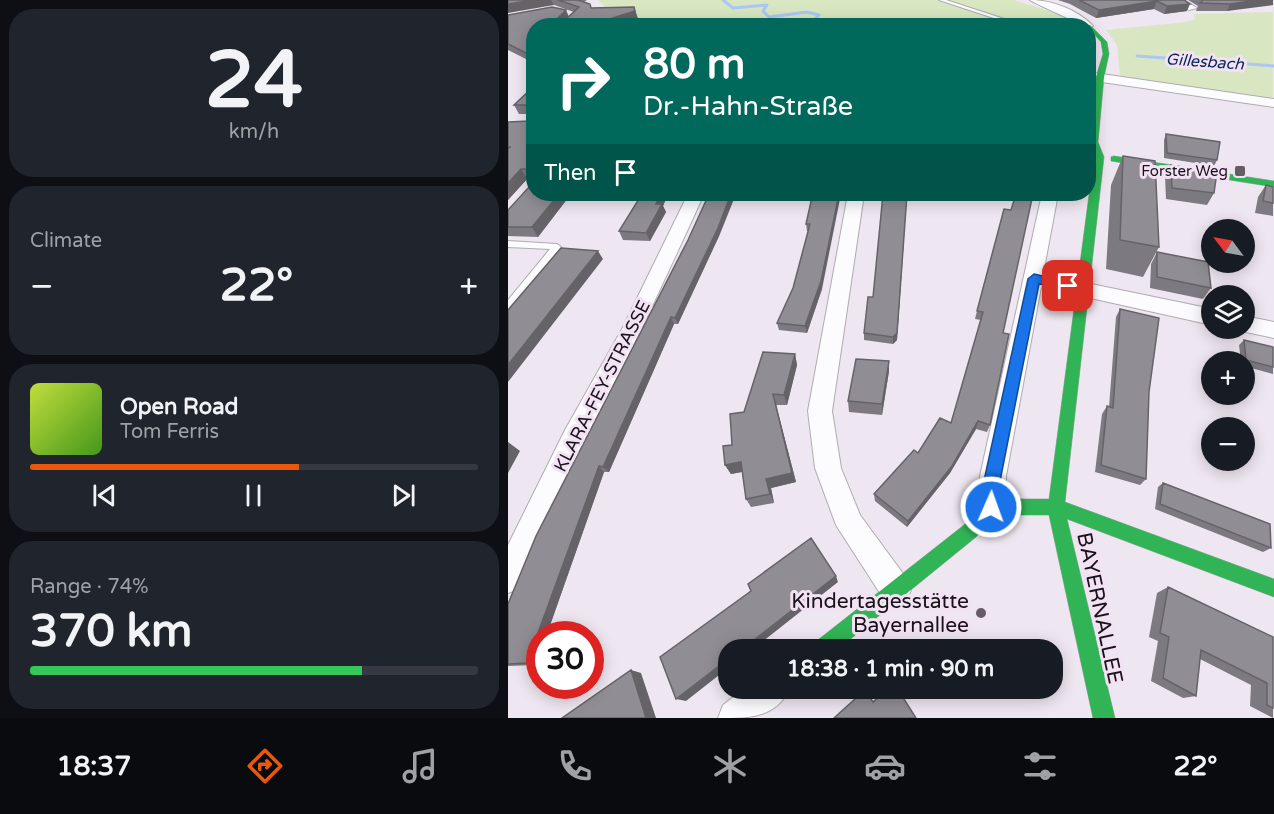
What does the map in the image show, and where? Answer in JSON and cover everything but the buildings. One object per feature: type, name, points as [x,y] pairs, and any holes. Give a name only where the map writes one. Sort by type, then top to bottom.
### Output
[{"type":"street","points":[[1035,0],[1077,18]]},
{"type":"street","points":[[1177,0],[1192,8]]},
{"type":"street","points":[[1096,34],[1104,42],[1106,54],[1096,73]]},
{"type":"street","points":[[1096,77],[1273,103]]},
{"type":"street","points":[[1096,156],[1273,184]]},
{"type":"street","name":"KLARA-FEY-STRASSE","points":[[508,578],[574,438],[632,330],[693,201]]},
{"type":"street","points":[[855,201],[820,411],[829,468],[850,525],[896,590]]},
{"type":"street","points":[[836,639],[970,531],[991,507],[993,476],[1049,201]]},
{"type":"street","points":[[1056,507],[1085,290],[1092,201]]},
{"type":"street","points":[[1034,279],[1201,314]]},
{"type":"street","points":[[1255,326],[1273,330]]},
{"type":"street","points":[[991,507],[1056,507],[1273,588]]},
{"type":"street","name":"BAYERNALLEE","points":[[1056,507],[1104,718]]},
{"type":"street","points":[[736,718],[759,699]]},
{"type":"lane","points":[[941,0],[999,18]]},
{"type":"lane","points":[[508,244],[557,247],[508,306]]},
{"type":"green space","points":[[598,0],[1014,0],[1066,18],[626,18],[607,9]]},
{"type":"green space","points":[[1273,12],[1273,99],[1120,76],[1117,45],[1106,30],[1187,22],[1195,19],[1194,14]]},
{"type":"waterway","name":"Gillesbach","points":[[723,0],[733,8],[767,5],[763,11],[769,17],[807,12],[819,15],[816,18]]},
{"type":"waterway","name":"Gillesbach","points":[[1137,56],[1274,66]]},
{"type":"traffic: fast","points":[[1096,34],[1104,42],[1106,54],[1100,77],[1096,120]]},
{"type":"traffic: fast","points":[[1096,148],[1099,157],[1096,181]]},
{"type":"traffic: fast","points":[[1114,159],[1274,184]]},
{"type":"traffic: fast","points":[[1094,201],[1056,507],[1104,718]]},
{"type":"traffic: fast","points":[[835,639],[970,531],[991,507],[1056,507],[1274,588]]},
{"type":"place","name":"Forster Weg","points":[[1240,171]]},
{"type":"place","name":"Kindertagesstätte Bayernallee","points":[[981,613]]},
{"type":"route","points":[[991,507],[993,476],[1034,279],[1068,286]]}]
